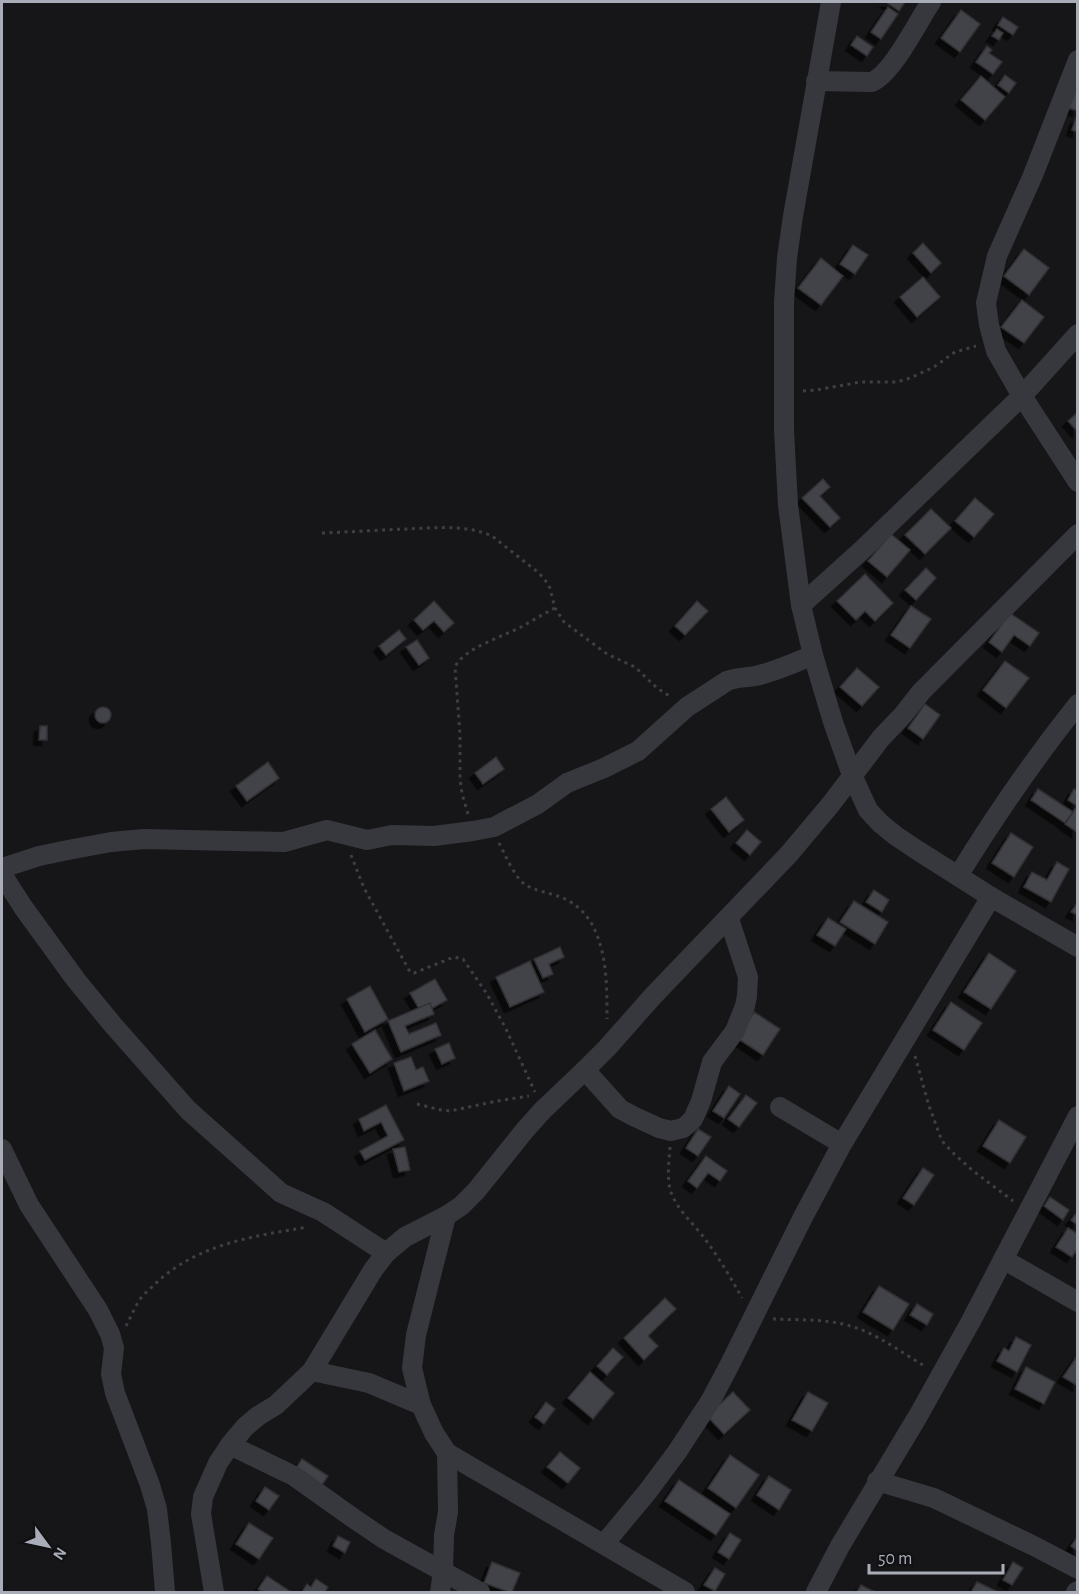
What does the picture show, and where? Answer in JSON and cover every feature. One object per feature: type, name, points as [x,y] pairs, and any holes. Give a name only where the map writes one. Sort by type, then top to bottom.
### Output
[{"type":"street","points":[[831,2],[787,258],[784,302],[783,389],[788,505],[801,605],[813,655],[833,722],[852,775],[868,810],[880,823],[917,850],[991,897],[1077,947]]},
{"type":"street","points":[[816,81],[872,82],[879,79],[898,55],[930,2]]},
{"type":"street","points":[[1077,60],[1033,175],[997,256],[986,303],[996,351],[1077,482]]},
{"type":"street","points":[[801,605],[861,551],[1023,396],[1077,334]]},
{"type":"street","points":[[214,1593],[201,1514],[203,1497],[218,1463],[245,1427],[276,1405],[312,1371],[373,1270],[386,1253],[405,1237],[461,1206],[476,1191],[543,1110],[607,1048],[653,996],[789,854],[831,804],[881,738],[921,692],[1077,534]]},
{"type":"street","points":[[2,868],[49,854],[111,842],[144,839],[284,842],[327,830],[367,840],[392,835],[434,836],[494,826],[538,804],[567,783],[638,751],[687,707],[730,679],[773,671],[813,655]]},
{"type":"street","points":[[958,876],[1024,774],[1077,704]]},
{"type":"street","points":[[2,874],[76,980],[188,1110],[281,1193],[323,1212],[386,1253]]},
{"type":"street","points":[[604,1544],[677,1452],[711,1400],[842,1144],[991,897]]},
{"type":"street","points":[[585,1070],[620,1109],[659,1128],[671,1131],[683,1128],[693,1119],[706,1085],[709,1067],[735,1031],[745,1006],[748,977],[729,919]]},
{"type":"street","points":[[780,1107],[842,1144]]},
{"type":"street","points":[[816,1593],[840,1546],[940,1376],[1076,1121]]},
{"type":"street","points":[[2,1149],[29,1205],[98,1310],[110,1334],[114,1348],[111,1366],[115,1393],[157,1509],[165,1593]]},
{"type":"street","points":[[446,1216],[416,1335],[411,1368],[421,1405],[434,1433],[447,1453],[685,1593]]},
{"type":"street","points":[[1003,1259],[1077,1302]]},
{"type":"street","points":[[312,1371],[369,1383],[421,1405]]},
{"type":"street","points":[[230,1445],[294,1476],[384,1539],[480,1593]]},
{"type":"street","points":[[440,1593],[448,1512],[447,1453]]},
{"type":"street","points":[[878,1481],[934,1498],[1077,1569]]},
{"type":"path","points":[[783,389],[816,390],[861,382],[897,382],[934,367],[955,352],[993,342]]},
{"type":"path","points":[[322,533],[447,528],[484,532],[502,543],[539,573],[549,585],[555,608],[564,622],[603,651],[635,667],[661,691],[687,707]]},
{"type":"path","points":[[473,831],[462,794],[460,778],[460,734],[455,667],[465,655],[555,608]]},
{"type":"path","points":[[494,826],[498,841],[523,884],[569,901],[584,914],[594,927],[598,936],[607,986],[607,1048]]},
{"type":"path","points":[[337,832],[349,850],[364,888],[410,972],[414,973],[454,957],[463,959],[506,1029],[537,1095],[450,1111],[417,1104]]},
{"type":"path","points":[[908,1034],[942,1141],[972,1170],[1027,1212]]},
{"type":"path","points":[[671,1131],[668,1169],[670,1189],[728,1274],[754,1319],[827,1322],[845,1325],[892,1345],[940,1376]]},
{"type":"path","points":[[114,1348],[142,1297],[163,1276],[178,1266],[208,1250],[237,1240],[308,1227]]},
{"type":"building","points":[[886,2],[905,2],[899,11]]},
{"type":"building","points":[[888,7],[898,14],[881,39],[871,32]]},
{"type":"building","points":[[961,10],[980,24],[960,52],[941,38]]},
{"type":"building","points":[[1003,17],[1018,27],[1013,35],[998,25]]},
{"type":"building","points":[[997,29],[1003,33],[999,40],[992,36]]},
{"type":"building","points":[[857,36],[873,47],[867,56],[851,45]]},
{"type":"building","points":[[987,46],[992,50],[989,53],[1002,62],[993,74],[976,62]]},
{"type":"building","points":[[1005,75],[1016,83],[1009,93],[998,85]]},
{"type":"building","points":[[981,76],[1005,97],[985,120],[961,100]]},
{"type":"building","points":[[1078,82],[1078,111],[1068,108]]},
{"type":"building","points":[[1078,118],[1078,132],[1072,130]]},
{"type":"building","points":[[923,243],[941,263],[931,273],[913,253]]},
{"type":"building","points":[[853,245],[868,255],[855,274],[840,264]]},
{"type":"building","points":[[1024,249],[1049,268],[1029,295],[1004,276]]},
{"type":"building","points":[[821,258],[843,276],[821,305],[798,288]]},
{"type":"building","points":[[923,277],[940,297],[917,317],[900,297]]},
{"type":"building","points":[[1022,300],[1044,317],[1024,343],[1001,327]]},
{"type":"building","points":[[1078,412],[1078,432],[1068,421]]},
{"type":"building","points":[[823,479],[830,487],[820,496],[840,518],[830,527],[802,498]]},
{"type":"building","points":[[975,498],[994,514],[974,537],[955,521]]},
{"type":"building","points":[[931,509],[951,528],[925,554],[905,535]]},
{"type":"building","points":[[891,534],[910,550],[887,577],[868,561]]},
{"type":"building","points":[[926,568],[936,578],[916,600],[905,590]]},
{"type":"building","points":[[865,574],[893,603],[875,621],[865,611],[856,620],[837,601]]},
{"type":"building","points":[[434,601],[454,623],[444,632],[434,621],[423,630],[414,620]]},
{"type":"building","points":[[697,601],[708,611],[685,635],[675,626]]},
{"type":"building","points":[[911,606],[931,619],[910,648],[891,635]]},
{"type":"building","points":[[1010,613],[1039,633],[1030,646],[1014,635],[1002,652],[989,642]]},
{"type":"building","points":[[399,630],[406,639],[386,655],[379,646]]},
{"type":"building","points":[[417,640],[429,658],[419,665],[406,647]]},
{"type":"building","points":[[1005,661],[1029,678],[1006,708],[983,690]]},
{"type":"building","points":[[857,668],[879,687],[862,706],[840,687]]},
{"type":"building","points":[[925,704],[940,715],[923,739],[908,728]]},
{"type":"building","points":[[100,707],[106,707],[111,715],[109,721],[100,723],[95,718],[95,712]]},
{"type":"building","points":[[40,726],[47,726],[47,740],[39,740]]},
{"type":"building","points":[[496,757],[504,769],[483,784],[475,773]]},
{"type":"building","points":[[268,762],[279,778],[247,801],[236,786]]},
{"type":"building","points":[[1038,789],[1073,812],[1065,823],[1031,800]]},
{"type":"building","points":[[1074,789],[1078,791],[1077,832],[1065,824],[1077,806],[1068,800]]},
{"type":"building","points":[[726,797],[744,820],[729,832],[711,809]]},
{"type":"building","points":[[747,830],[761,842],[750,855],[736,843]]},
{"type":"building","points":[[1011,833],[1033,847],[1014,877],[992,863]]},
{"type":"building","points":[[1057,862],[1069,869],[1051,902],[1024,887],[1032,872],[1047,880]]},
{"type":"building","points":[[874,890],[889,900],[882,912],[866,902]]},
{"type":"building","points":[[854,901],[888,922],[875,944],[840,922]]},
{"type":"building","points":[[1078,902],[1078,915],[1071,912]]},
{"type":"building","points":[[828,918],[846,929],[835,946],[817,935]]},
{"type":"building","points":[[560,947],[564,957],[549,964],[553,974],[543,978],[534,959]]},
{"type":"building","points":[[989,953],[1016,971],[991,1009],[964,992]]},
{"type":"building","points":[[530,961],[544,992],[510,1007],[496,977]]},
{"type":"building","points":[[435,979],[447,1000],[422,1014],[410,993]]},
{"type":"building","points":[[370,986],[388,1019],[365,1032],[347,999]]},
{"type":"building","points":[[951,1002],[982,1023],[964,1050],[933,1030]]},
{"type":"building","points":[[430,1003],[434,1014],[405,1026],[409,1034],[436,1023],[441,1035],[401,1052],[388,1021]]},
{"type":"building","points":[[754,1012],[780,1029],[763,1055],[737,1038]]},
{"type":"building","points":[[375,1030],[392,1059],[370,1073],[352,1044]]},
{"type":"building","points":[[449,1043],[455,1058],[442,1064],[435,1049]]},
{"type":"building","points":[[411,1057],[416,1070],[423,1067],[429,1081],[404,1091],[394,1063]]},
{"type":"building","points":[[729,1086],[740,1094],[724,1118],[713,1111]]},
{"type":"building","points":[[746,1095],[757,1103],[739,1127],[728,1119]]},
{"type":"building","points":[[386,1105],[404,1140],[365,1160],[360,1151],[388,1136],[381,1122],[364,1131],[359,1119]]},
{"type":"building","points":[[999,1120],[1026,1137],[1010,1163],[983,1146]]},
{"type":"building","points":[[698,1129],[711,1137],[698,1156],[686,1148]]},
{"type":"building","points":[[405,1147],[410,1170],[399,1172],[393,1149]]},
{"type":"building","points":[[706,1156],[727,1171],[720,1181],[708,1173],[697,1188],[688,1181]]},
{"type":"building","points":[[923,1168],[934,1175],[914,1205],[903,1198]]},
{"type":"building","points":[[1050,1197],[1069,1210],[1063,1220],[1044,1206]]},
{"type":"building","points":[[1078,1211],[1078,1225],[1071,1220]]},
{"type":"building","points":[[1068,1228],[1078,1234],[1078,1248],[1072,1257],[1056,1247]]},
{"type":"building","points":[[879,1286],[909,1304],[893,1330],[863,1312]]},
{"type":"building","points":[[665,1298],[676,1309],[648,1336],[658,1346],[644,1360],[624,1338]]},
{"type":"building","points":[[917,1304],[933,1314],[927,1325],[910,1315]]},
{"type":"building","points":[[1016,1337],[1031,1345],[1017,1372],[997,1361],[1004,1348],[1009,1351]]},
{"type":"building","points":[[613,1348],[623,1357],[607,1375],[597,1366]]},
{"type":"building","points":[[1078,1355],[1078,1386],[1063,1377]]},
{"type":"building","points":[[1026,1367],[1055,1382],[1044,1404],[1015,1389]]},
{"type":"building","points":[[590,1372],[614,1393],[593,1419],[568,1398]]},
{"type":"building","points":[[733,1392],[750,1410],[724,1434],[707,1416]]},
{"type":"building","points":[[808,1392],[828,1403],[812,1431],[792,1420]]},
{"type":"building","points":[[546,1402],[555,1409],[544,1424],[535,1417]]},
{"type":"building","points":[[560,1452],[580,1468],[568,1483],[547,1467]]},
{"type":"building","points":[[730,1455],[759,1475],[736,1508],[708,1488]]},
{"type":"building","points":[[302,1459],[328,1476],[322,1485],[296,1468]]},
{"type":"building","points":[[769,1476],[791,1490],[779,1510],[757,1495]]},
{"type":"building","points":[[679,1480],[730,1514],[716,1535],[665,1501]]},
{"type":"building","points":[[265,1487],[279,1496],[269,1510],[256,1501]]},
{"type":"building","points":[[249,1523],[273,1538],[259,1559],[236,1544]]},
{"type":"building","points":[[730,1533],[741,1540],[729,1559],[718,1552]]},
{"type":"building","points":[[338,1536],[350,1542],[345,1553],[333,1546]]},
{"type":"building","points":[[1078,1536],[1078,1551],[1071,1546]]},
{"type":"building","points":[[492,1562],[520,1573],[512,1592],[484,1583]]},
{"type":"building","points":[[1013,1562],[1023,1568],[1012,1585],[1003,1580]]},
{"type":"building","points":[[715,1568],[725,1574],[715,1591],[704,1585]]},
{"type":"building","points":[[267,1576],[291,1592],[263,1592],[258,1589]]},
{"type":"building","points":[[316,1579],[328,1587],[325,1592],[302,1592],[307,1584],[311,1587]]},
{"type":"building","points":[[977,1582],[998,1592],[971,1592]]},
{"type":"building","points":[[861,1585],[875,1592],[857,1592]]}]
